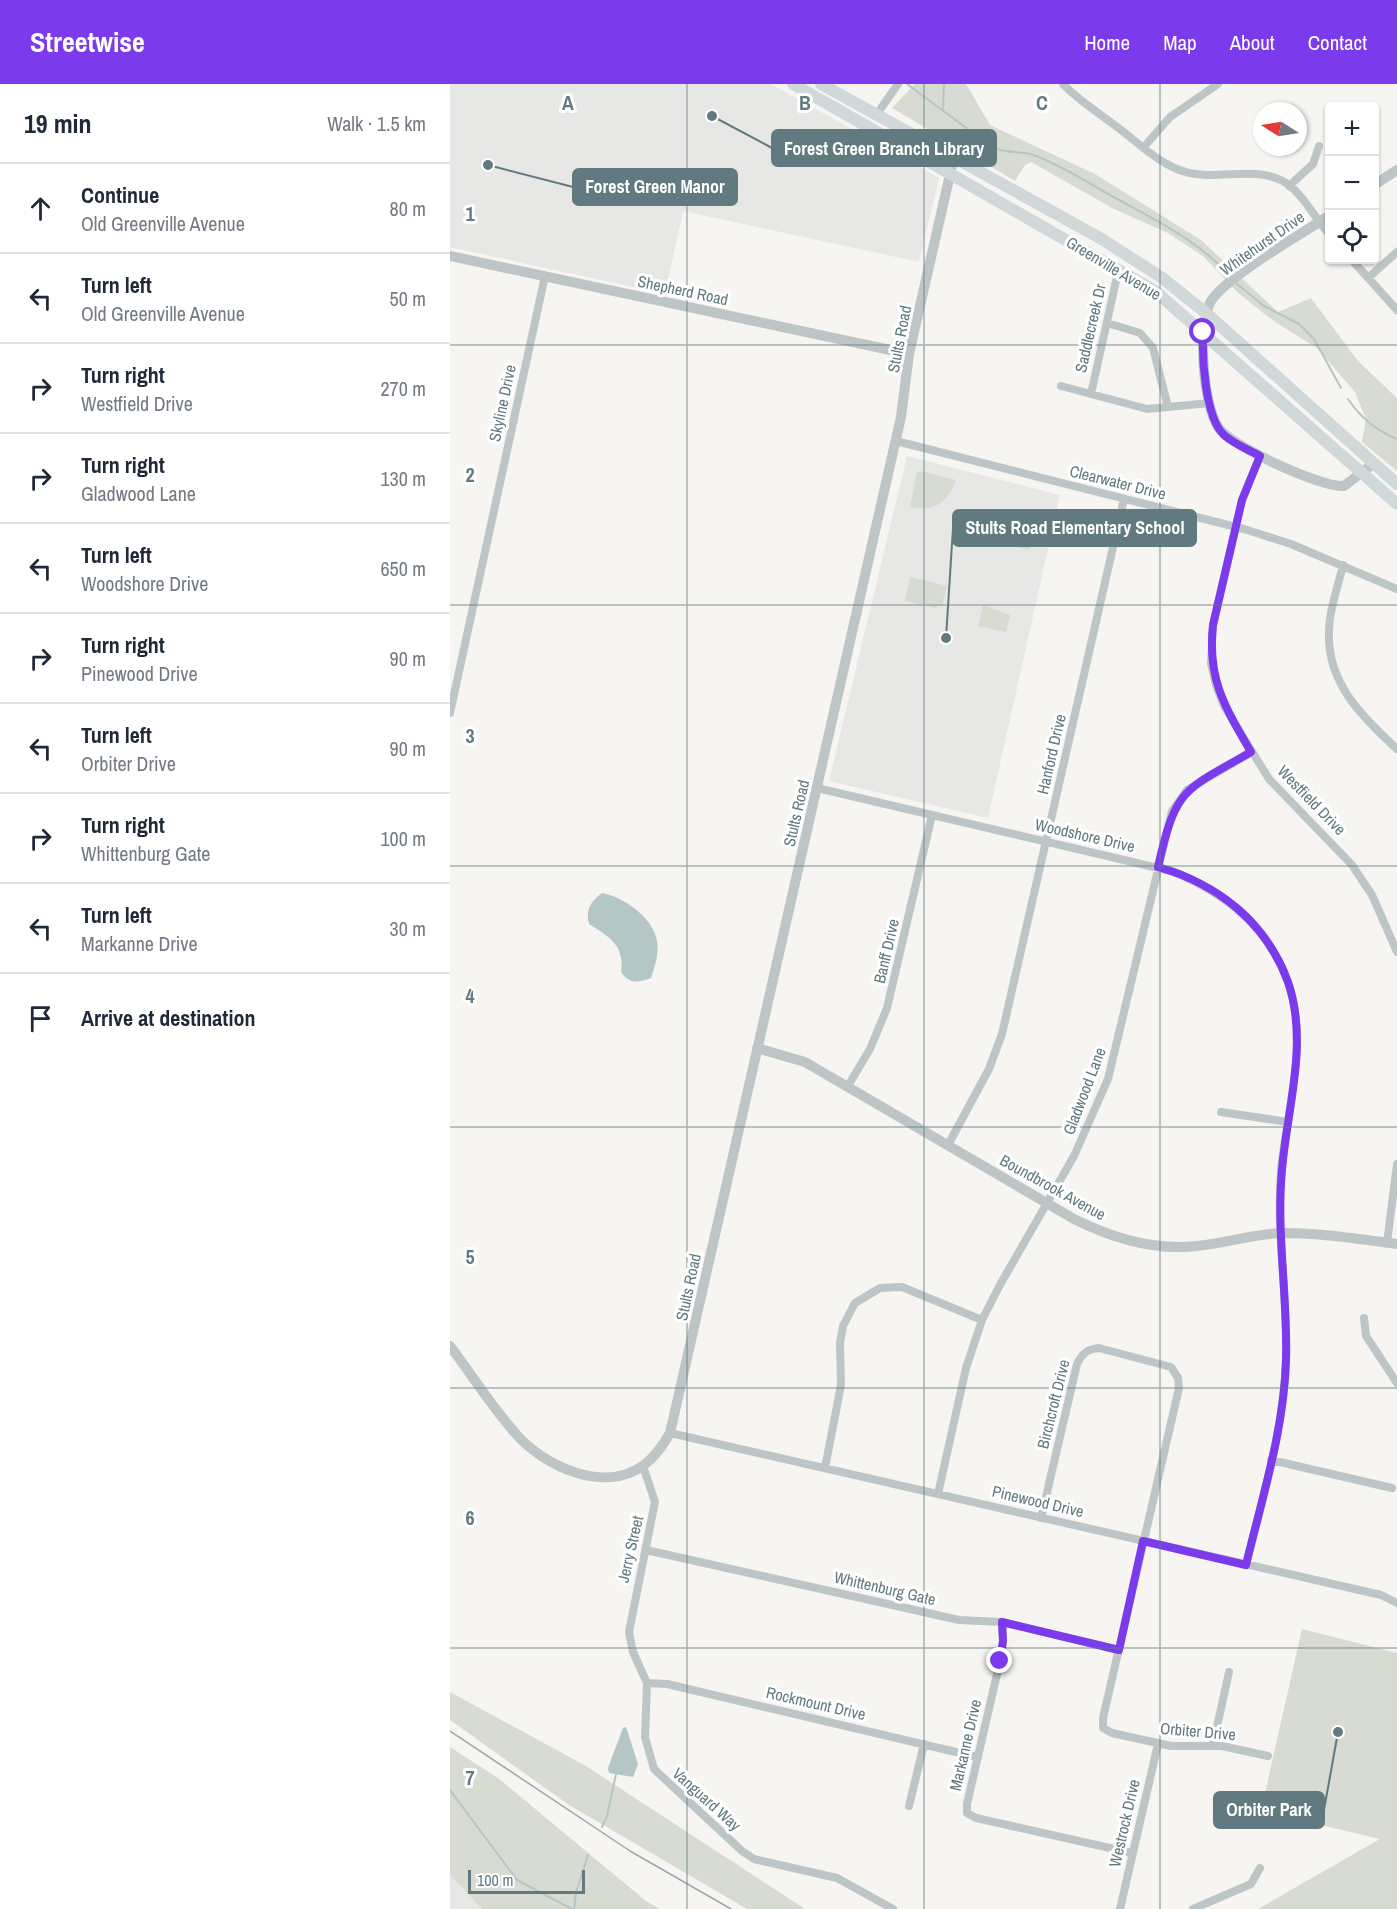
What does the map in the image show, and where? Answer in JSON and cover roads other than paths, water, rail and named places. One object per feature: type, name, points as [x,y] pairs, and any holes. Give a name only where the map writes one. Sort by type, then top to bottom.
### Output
[{"type":"main road","name":"Greenville Avenue","points":[[794,84],[1122,270],[1167,299],[1397,504]]},
{"type":"main road","name":"Greenville Avenue","points":[[821,84],[1136,259],[1206,313],[1397,484]]},
{"type":"street","points":[[877,114],[898,84]]},
{"type":"street","points":[[1063,84],[1144,147],[1178,170],[1216,176],[1254,173],[1277,179],[1289,186],[1325,219]]},
{"type":"street","points":[[1144,147],[1170,117],[1218,84]]},
{"type":"street","points":[[1289,186],[1313,164],[1319,146]]},
{"type":"street","name":"Stults Road","points":[[450,1346],[517,1436],[554,1463],[586,1475],[616,1476],[643,1466],[661,1448],[670,1433],[896,441],[909,354],[954,157]]},
{"type":"street","points":[[1379,182],[1397,170]]},
{"type":"street","name":"Whitehurst Drive","points":[[1325,219],[1232,280],[1214,297],[1206,313],[1202,350],[1210,403],[1217,426],[1225,435],[1260,456],[1335,487],[1344,486],[1361,473]]},
{"type":"street","points":[[1368,278],[1397,252]]},
{"type":"street","name":"Shepherd Road","points":[[450,256],[909,354]]},
{"type":"street","points":[[1356,264],[1397,310]]},
{"type":"street","name":"Saddlecreek Dr","points":[[1091,394],[1116,281],[1122,270]]},
{"type":"street","name":"Skyline Drive","points":[[450,713],[545,276]]},
{"type":"street","points":[[1107,323],[1140,333],[1153,348],[1168,407]]},
{"type":"street","points":[[1061,386],[1147,409],[1210,403]]},
{"type":"street","name":"Clearwater Drive","points":[[896,441],[1235,526],[1343,565],[1397,589]]},
{"type":"street","name":"Westfield Drive","points":[[1260,456],[1242,500],[1235,526],[1213,625],[1211,664],[1224,706],[1251,752],[1281,794],[1352,865],[1372,895],[1397,952]]},
{"type":"street","points":[[1361,473],[1373,464]]},
{"type":"street","name":"Hanford Drive","points":[[948,1145],[989,1069],[1002,1034],[1124,499]]},
{"type":"street","points":[[1343,565],[1328,634],[1336,671],[1351,704],[1397,749]]},
{"type":"street","name":"Gladwood Lane","points":[[938,1494],[966,1368],[982,1320],[1092,1119],[1108,1079],[1168,824],[1178,801],[1198,783],[1251,752]]},
{"type":"street","name":"Woodshore Drive","points":[[817,788],[1158,867],[1211,888],[1242,912],[1272,946],[1287,981],[1296,1014],[1296,1059],[1281,1178],[1286,1360],[1271,1460],[1246,1565]]},
{"type":"street","name":"Banff Drive","points":[[848,1086],[870,1049],[887,1008],[932,816]]},
{"type":"street","name":"Boundbrook Avenue","points":[[757,1048],[805,1062],[1048,1203],[1111,1236],[1155,1245],[1197,1246],[1281,1233],[1392,1243]]},
{"type":"street","points":[[1221,1112],[1288,1122]]},
{"type":"street","points":[[1392,1243],[1397,1164]]},
{"type":"street","points":[[825,1468],[841,1385],[840,1343],[843,1326],[855,1303],[880,1288],[902,1287],[982,1320]]},
{"type":"street","points":[[1364,1318],[1366,1336],[1395,1377]]},
{"type":"street","name":"Birchcroft Drive","points":[[1041,1518],[1077,1364],[1082,1355],[1089,1349],[1099,1348],[1132,1355],[1171,1367],[1178,1378],[1179,1388],[1143,1541]]},
{"type":"street","name":"Pinewood Drive","points":[[670,1433],[1381,1596],[1397,1603]]},
{"type":"street","points":[[1271,1460],[1392,1488]]},
{"type":"street","name":"Jerry Street","points":[[632,1610],[654,1512],[654,1495],[643,1466]]},
{"type":"street","name":"Orbiter Drive","points":[[1143,1541],[1103,1718],[1103,1728],[1112,1733],[1158,1744],[1184,1748],[1213,1745],[1268,1756]]},
{"type":"street","name":"Whittenburg Gate","points":[[646,1550],[959,1620],[1002,1622],[1119,1650]]},
{"type":"street","name":"Vanguard Way","points":[[632,1610],[630,1640],[647,1683],[646,1749],[654,1769],[754,1859],[837,1878],[893,1909]]},
{"type":"street","name":"Markanne Drive","points":[[1002,1622],[1003,1641],[1000,1661],[977,1757],[967,1813],[976,1818],[1132,1853]]},
{"type":"street","points":[[1213,1745],[1229,1672]]},
{"type":"street","name":"Rockmount Drive","points":[[647,1683],[667,1684],[977,1757]]},
{"type":"street","points":[[909,1806],[924,1744]]},
{"type":"street","name":"Westrock Drive","points":[[1120,1909],[1158,1744]]},
{"type":"street","points":[[1193,1909],[1251,1884],[1260,1868]]},
{"type":"waterway","points":[[907,84],[992,147],[1004,151],[1031,154],[1069,172],[1177,233],[1204,251],[1227,273]]},
{"type":"waterway","points":[[943,111],[944,84]]},
{"type":"waterway","points":[[1237,284],[1264,306],[1299,324],[1314,339],[1341,388]]},
{"type":"waterway","points":[[1348,399],[1369,423],[1397,439]]},
{"type":"waterway","points":[[602,1827],[607,1816],[616,1774]]},
{"type":"waterway","points":[[450,1790],[517,1880],[572,1909]]},
{"type":"waterway","points":[[574,1909],[576,1892],[588,1855]]},
{"type":"tram line","points":[[450,1731],[630,1851],[731,1909]]},
{"type":"place","name":"Forest Green Branch Library","points":[[712,116]]},
{"type":"place","name":"Forest Green Manor","points":[[488,165]]},
{"type":"place","name":"Stults Road Elementary School","points":[[946,638]]},
{"type":"place","name":"Orbiter Park","points":[[1338,1732]]}]
